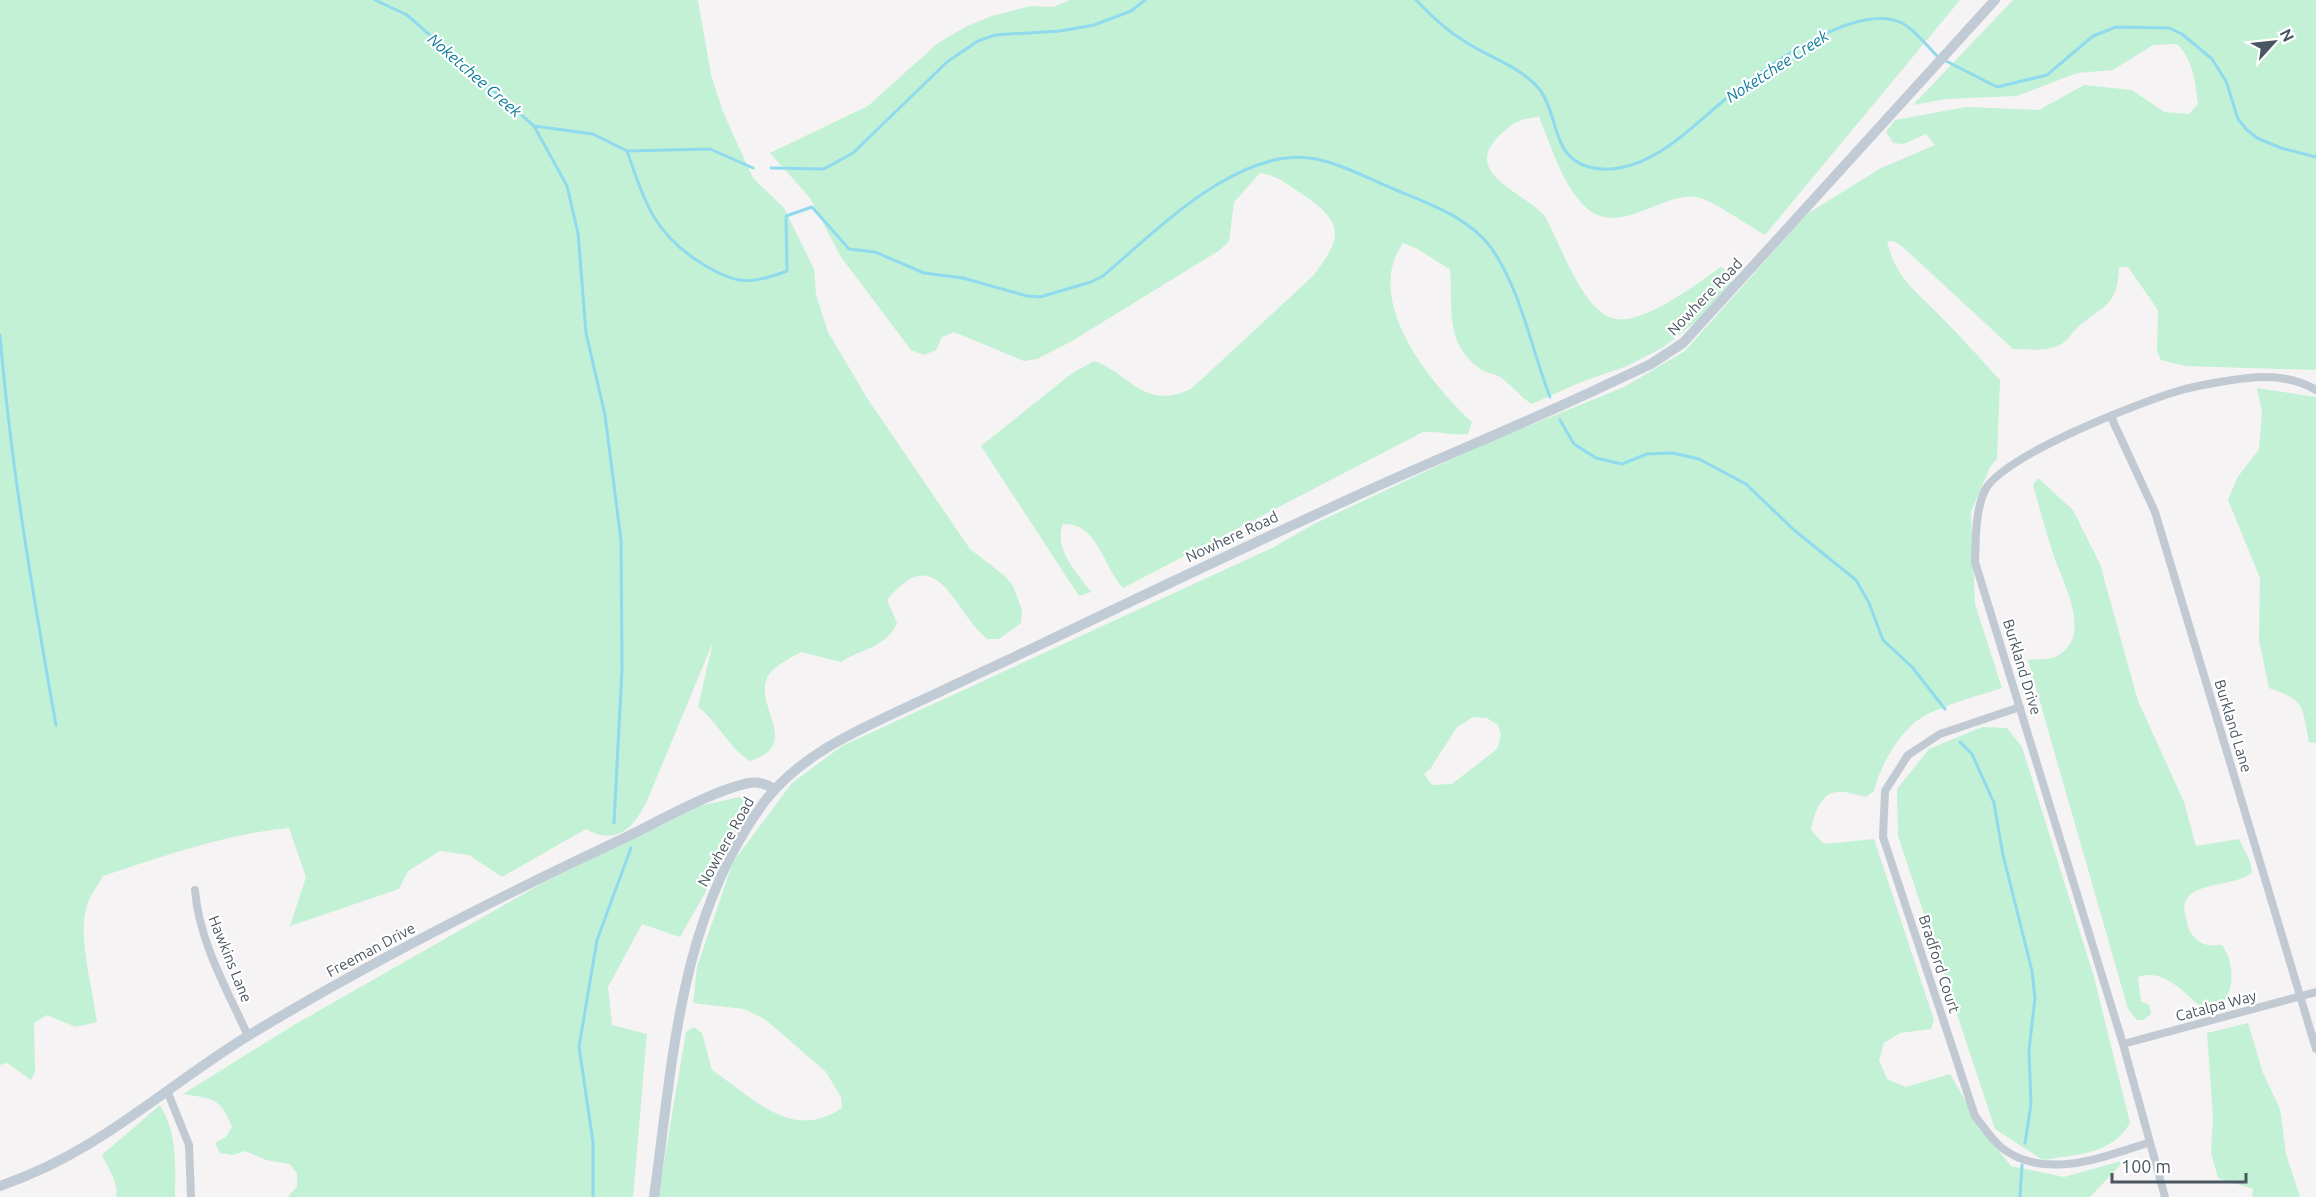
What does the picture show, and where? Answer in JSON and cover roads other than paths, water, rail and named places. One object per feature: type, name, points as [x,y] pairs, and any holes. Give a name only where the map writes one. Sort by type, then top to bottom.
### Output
[{"type":"street","name":"Nowhere Road","points":[[654,1197],[681,1004],[694,944],[720,878],[744,835],[775,789],[808,759],[899,711],[1302,521],[1567,403],[1659,359],[1683,343],[1710,317],[1920,80],[1995,0]]},
{"type":"street","name":"Burkland Drive","points":[[2165,1197],[2148,1143],[2123,1044],[1976,562],[1977,523],[1986,489],[2018,459],[2110,417],[2180,391],[2263,377],[2304,383],[2316,390]]},
{"type":"street","name":"Burkland Lane","points":[[2110,417],[2155,512],[2316,1049]]},
{"type":"street","name":"Bradford Court","points":[[2020,707],[1940,734],[1908,755],[1885,790],[1883,837],[1975,1116],[2002,1148],[2042,1166],[2089,1161],[2148,1143]]},
{"type":"street","name":"Freeman Drive","points":[[0,1186],[61,1162],[111,1133],[248,1036],[300,1005],[478,909],[609,845],[742,785],[759,783],[775,789]]},
{"type":"street","name":"Hawkins Lane","points":[[195,890],[196,912],[203,937],[248,1036]]},
{"type":"street","name":"Catalpa Way","points":[[2123,1044],[2301,998],[2316,992]]},
{"type":"street","points":[[168,1093],[189,1145],[191,1197]]},
{"type":"waterway","name":"Noketchee Creek","points":[[375,0],[407,15],[534,126],[593,134],[627,151],[710,149],[753,168]]},
{"type":"waterway","name":"Noketchee Creek","points":[[771,168],[824,169],[853,153],[947,62],[978,41],[995,35],[1060,31],[1094,25],[1131,11],[1145,0]]},
{"type":"waterway","name":"Noketchee Creek","points":[[1416,0],[1457,37],[1533,82],[1546,100],[1562,145],[1577,162],[1589,167],[1608,169],[1627,167],[1661,151],[1738,89],[1783,58],[1834,30],[1859,21],[1882,19],[1902,23],[1917,34],[1938,57]]},
{"type":"waterway","name":"Noketchee Creek","points":[[1944,60],[1997,87],[2047,75],[2093,36],[2116,27],[2169,28],[2182,34],[2212,59],[2226,81],[2238,119],[2247,130],[2257,138],[2281,148],[2316,157]]},
{"type":"waterway","points":[[534,126],[567,186],[578,233],[586,333],[605,415],[621,540],[622,669],[614,823]]},
{"type":"waterway","points":[[627,151],[639,186],[661,228],[685,252],[724,276],[743,281],[763,279],[787,271],[786,216],[812,207],[849,249],[875,252],[924,273],[963,278],[1027,296],[1040,297],[1091,282],[1103,276],[1174,215],[1229,178],[1258,165],[1287,158],[1326,161],[1436,207],[1461,220],[1483,238],[1502,266],[1519,302],[1550,397]]},
{"type":"waterway","points":[[0,335],[16,482],[56,725]]},
{"type":"waterway","points":[[1560,420],[1574,444],[1596,458],[1622,464],[1647,454],[1673,453],[1699,459],[1746,484],[1794,530],[1856,580],[1869,603],[1883,640],[1912,667],[1945,709]]},
{"type":"waterway","points":[[1960,742],[1972,754],[1994,803],[2003,855],[2032,971],[2035,998],[2029,1050],[2031,1104],[2025,1143]]},
{"type":"waterway","points":[[593,1197],[593,1142],[579,1047],[597,940],[631,848]]},
{"type":"waterway","points":[[2020,1197],[2022,1165]]}]
